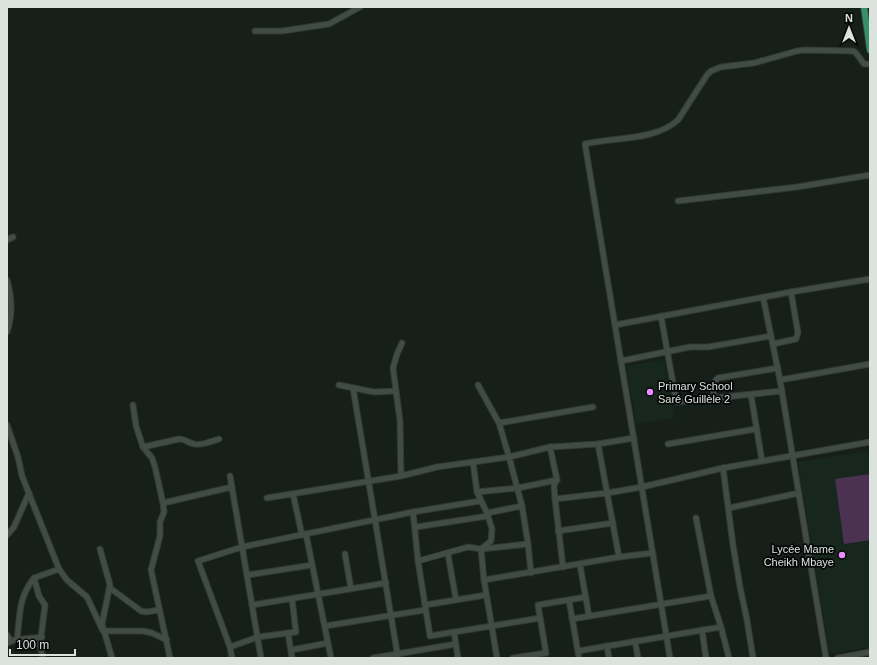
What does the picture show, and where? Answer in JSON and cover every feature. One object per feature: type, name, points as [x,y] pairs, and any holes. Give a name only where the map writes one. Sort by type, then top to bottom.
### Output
[{"type":"main road","points":[[864,7],[870,50]]},
{"type":"street","points":[[255,31],[282,31],[329,24],[360,7]]},
{"type":"street","points":[[670,658],[585,144],[648,134],[672,126],[678,120],[707,75],[722,67],[759,62],[804,50],[853,51],[864,64],[870,64]]},
{"type":"street","points":[[678,201],[797,187],[870,175]]},
{"type":"street","points":[[7,240],[13,237]]},
{"type":"street","points":[[615,325],[791,292],[870,279]]},
{"type":"street","points":[[7,280],[10,289],[11,313],[7,332]]},
{"type":"street","points":[[773,344],[796,339],[798,337],[791,292]]},
{"type":"street","points":[[764,297],[782,391],[826,658]]},
{"type":"street","points":[[660,316],[677,402],[782,391]]},
{"type":"street","points":[[621,361],[690,347],[708,347],[771,336]]},
{"type":"street","points":[[401,476],[400,421],[393,368],[402,344]]},
{"type":"street","points":[[780,380],[870,364]]},
{"type":"street","points":[[714,399],[713,383],[714,380],[718,378],[778,368]]},
{"type":"street","points":[[339,385],[374,392],[396,391]]},
{"type":"street","points":[[478,385],[499,423],[518,488],[528,544],[531,573]]},
{"type":"street","points":[[353,388],[398,656]]},
{"type":"street","points":[[751,395],[762,461]]},
{"type":"street","points":[[134,406],[136,426],[143,447],[152,458],[164,508],[160,522],[160,536],[151,570],[170,658]]},
{"type":"street","points":[[499,423],[593,407]]},
{"type":"street","points":[[7,425],[22,476],[59,569],[66,580],[87,597],[103,631],[112,658]]},
{"type":"street","points":[[668,444],[756,429]]},
{"type":"street","points":[[267,498],[401,476],[437,466],[509,457],[550,447],[598,444],[634,438]]},
{"type":"street","points":[[143,447],[179,439],[184,439],[193,444],[199,445],[219,439]]},
{"type":"street","points":[[555,499],[642,487],[723,468],[870,442]]},
{"type":"street","points":[[598,444],[619,557]]},
{"type":"street","points":[[550,447],[557,480],[554,486],[563,568]]},
{"type":"street","points":[[473,462],[477,492],[488,514],[492,528],[491,540],[481,549]]},
{"type":"street","points":[[723,468],[733,545],[753,658]]},
{"type":"street","points":[[230,476],[261,658]]},
{"type":"street","points":[[477,492],[518,488],[557,480]]},
{"type":"street","points":[[163,503],[232,487]]},
{"type":"street","points":[[729,508],[799,493]]},
{"type":"street","points":[[7,535],[14,527],[30,494]]},
{"type":"street","points":[[293,494],[312,565],[331,658]]},
{"type":"street","points":[[232,658],[230,647],[198,561],[242,546],[480,500]]},
{"type":"street","points":[[416,527],[488,514],[522,506]]},
{"type":"street","points":[[413,512],[416,527],[418,561],[430,636],[540,618]]},
{"type":"street","points":[[696,518],[711,596],[722,627],[728,658]]},
{"type":"street","points":[[558,531],[613,523]]},
{"type":"street","points":[[418,561],[448,554],[468,547],[481,549],[528,544]]},
{"type":"street","points":[[100,549],[110,588],[102,624],[103,631]]},
{"type":"street","points":[[481,549],[486,595],[497,658]]},
{"type":"street","points":[[484,580],[563,568],[619,557],[653,553]]},
{"type":"street","points":[[345,554],[351,589]]},
{"type":"street","points":[[448,554],[456,600]]},
{"type":"street","points":[[247,575],[312,565]]},
{"type":"street","points":[[580,565],[589,616]]},
{"type":"street","points":[[12,641],[21,600],[26,590],[34,578],[59,569]]},
{"type":"street","points":[[34,578],[39,596],[45,605],[40,646],[43,658]]},
{"type":"street","points":[[252,605],[386,583]]},
{"type":"street","points":[[110,588],[143,612],[159,610]]},
{"type":"street","points":[[325,626],[391,615],[456,600],[486,595]]},
{"type":"street","points":[[572,619],[711,596]]},
{"type":"street","points":[[513,658],[532,656],[546,652],[538,605],[586,597]]},
{"type":"street","points":[[230,647],[258,637],[296,632],[292,599]]},
{"type":"street","points":[[569,600],[579,658]]},
{"type":"street","points":[[578,651],[722,627]]},
{"type":"street","points":[[702,630],[706,658]]},
{"type":"street","points":[[103,631],[152,633],[166,640]]},
{"type":"street","points":[[454,632],[458,658]]},
{"type":"street","points":[[288,633],[292,658]]},
{"type":"street","points":[[7,635],[12,641]]},
{"type":"street","points":[[12,641],[42,637]]},
{"type":"street","points":[[635,641],[638,658]]},
{"type":"street","points":[[290,650],[328,643]]},
{"type":"street","points":[[373,658],[398,656],[456,644]]},
{"type":"street","points":[[608,646],[610,658]]},
{"type":"street","points":[[838,658],[870,652]]},
{"type":"shaded area","name":"Primary School Saré Guillèle 2","points":[[664,360],[674,418],[636,424],[626,366]]},
{"type":"shaded area","name":"Lycée Mame Cheikh Mbaye","points":[[870,451],[870,647],[830,654],[798,462]]},
{"type":"shaded area","points":[[870,474],[870,540],[844,544],[835,479]]},
{"type":"place","name":"Primary School Saré Guillèle 2","points":[[650,392]]},
{"type":"place","name":"Lycée Mame Cheikh Mbaye","points":[[842,555]]}]
